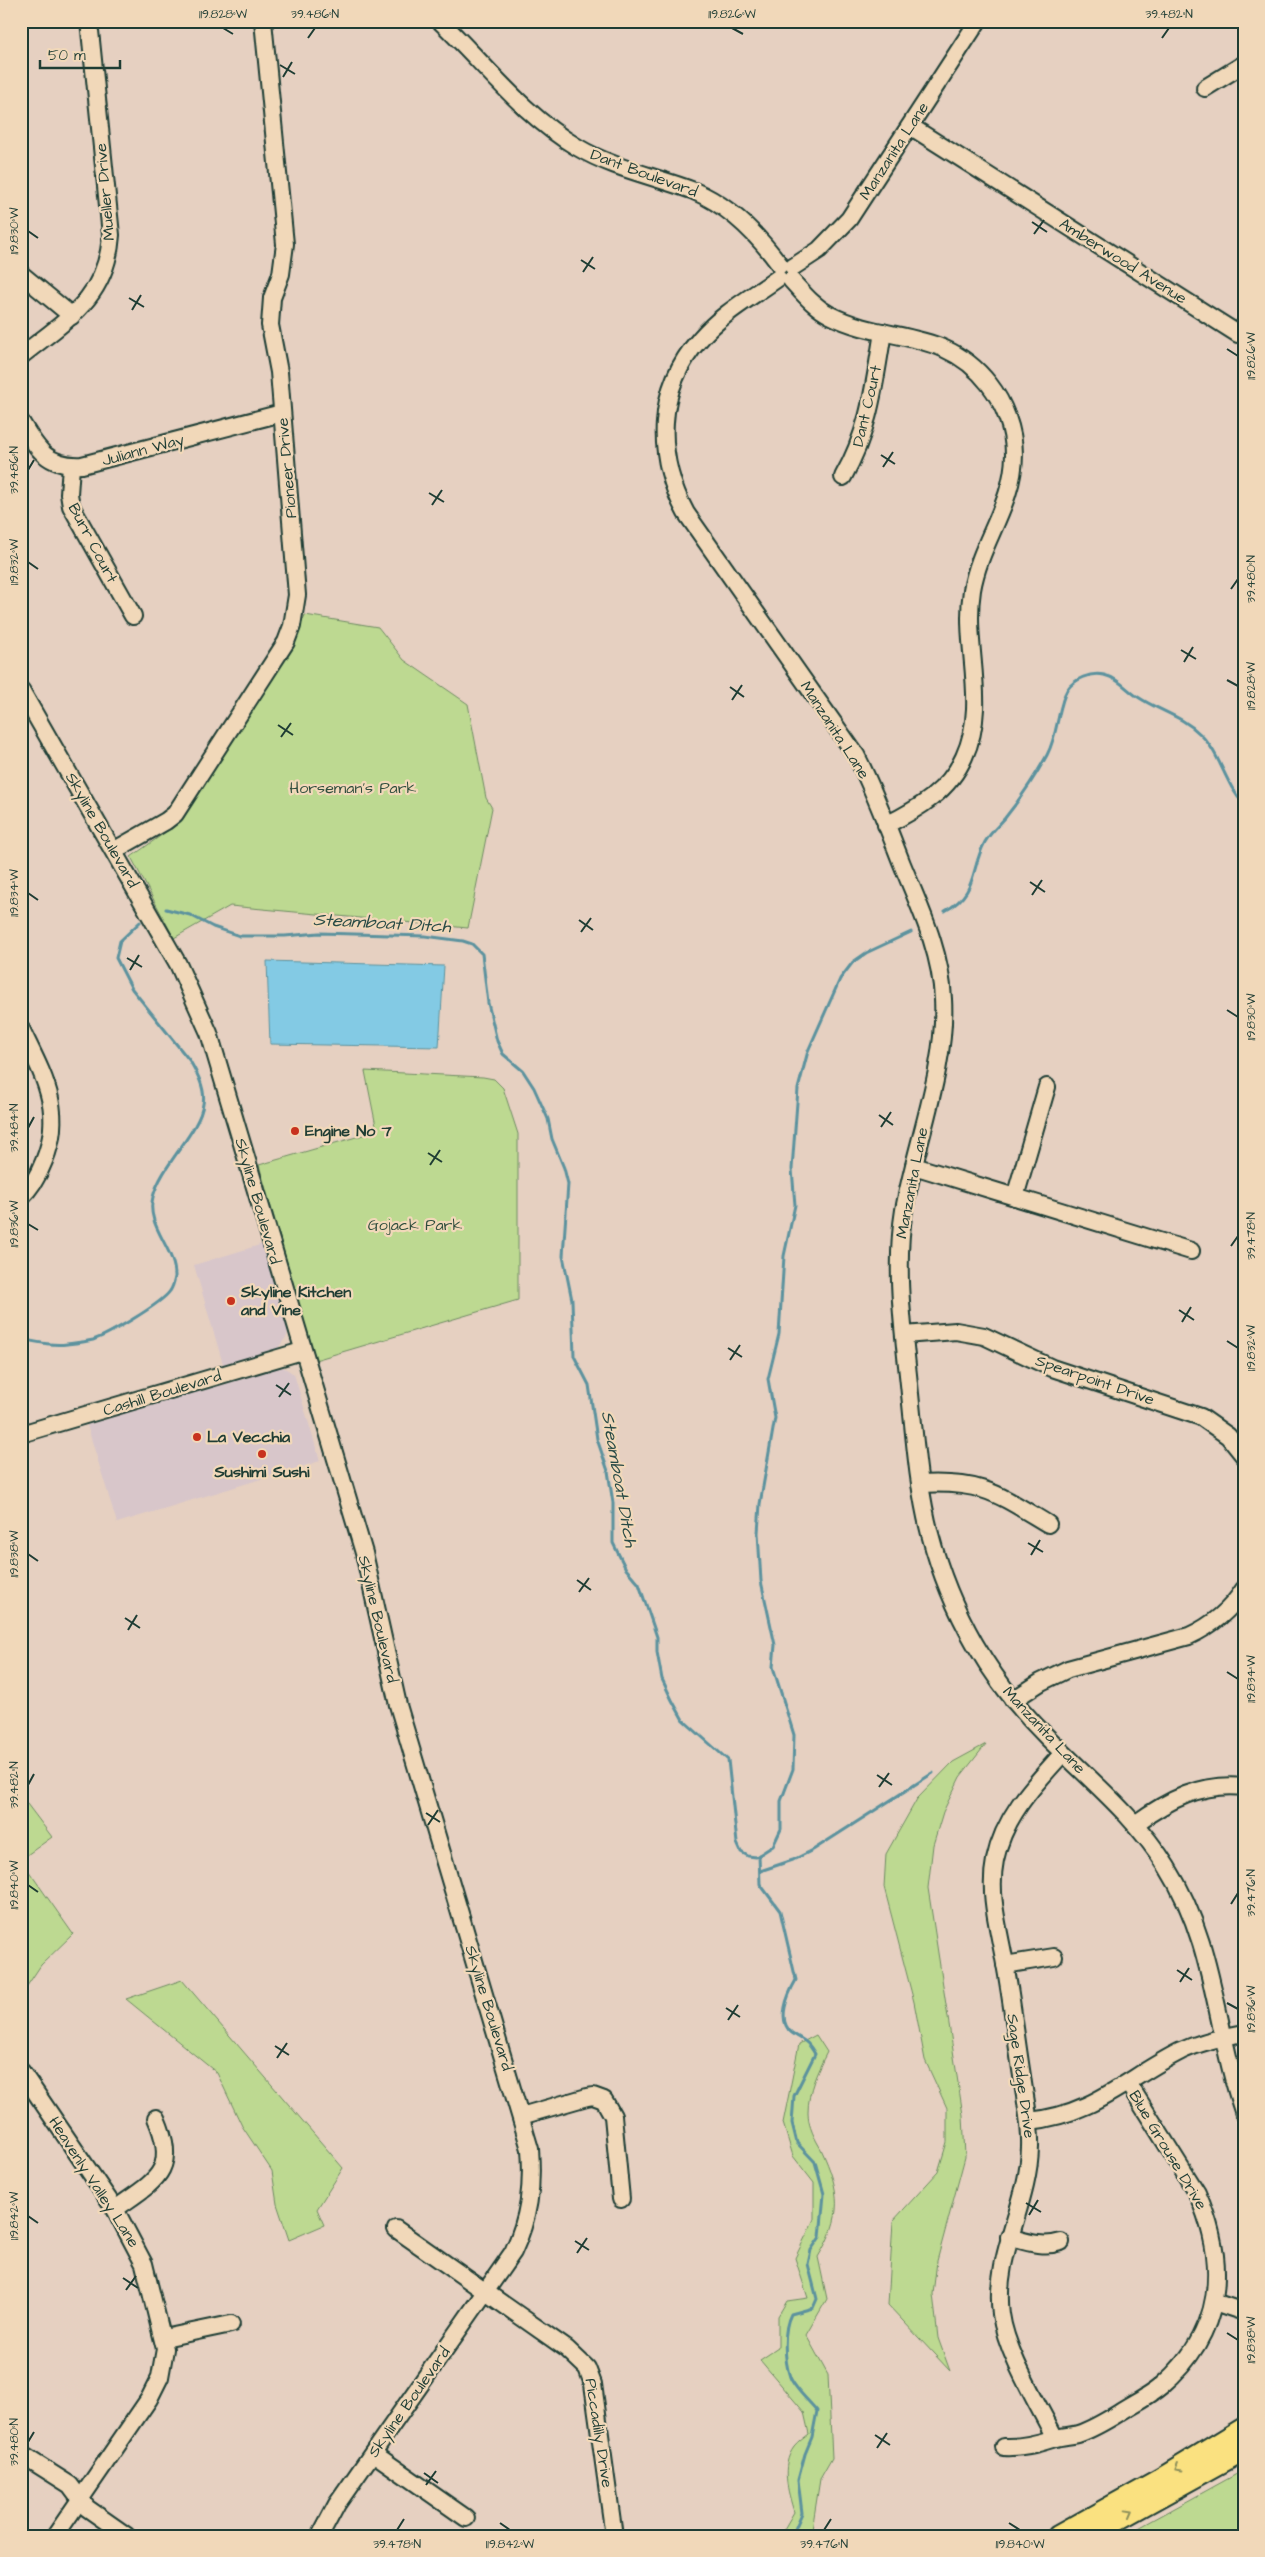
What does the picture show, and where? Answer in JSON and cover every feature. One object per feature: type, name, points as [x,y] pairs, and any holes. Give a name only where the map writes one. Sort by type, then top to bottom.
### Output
[{"type":"main road","points":[[1058,2536],[1162,2478],[1244,2428]]},
{"type":"main road","points":[[1088,2536],[1244,2450]]},
{"type":"street","name":"Mueller Drive","points":[[21,356],[72,316],[91,297],[100,282],[106,266],[111,235],[89,21]]},
{"type":"street","name":"Pioneer Drive","points":[[115,850],[166,821],[174,814],[286,642],[292,626],[297,595],[282,414],[270,311],[281,274],[285,244],[263,21]]},
{"type":"street","name":"Dant Boulevard","points":[[440,21],[524,107],[553,131],[602,160],[686,188],[715,202],[755,234],[813,303],[830,315],[868,330],[932,342],[964,359],[989,384],[1004,410],[1012,436],[1014,452],[1010,491],[984,546],[972,590],[970,636],[977,704],[971,742],[954,776],[942,789],[927,802],[886,825]]},
{"type":"street","name":"Manzanita Lane","points":[[978,21],[849,218],[819,250],[713,326],[689,353],[680,367],[668,402],[664,435],[667,465],[678,497],[686,513],[856,755],[934,947],[943,996],[943,1025],[939,1054],[904,1210],[899,1256],[904,1335],[920,1484],[936,1557],[954,1604],[981,1655],[1013,1700],[1063,1753],[1135,1824],[1168,1868],[1197,1926],[1210,1966],[1244,2114]]},
{"type":"street","points":[[1205,88],[1244,64]]},
{"type":"street","name":"Amberwood Avenue","points":[[910,126],[1239,328]]},
{"type":"street","points":[[21,274],[72,316]]},
{"type":"street","name":"Dant Court","points":[[843,477],[864,432],[883,332]]},
{"type":"street","name":"Juliann Way","points":[[71,466],[82,465],[282,414]]},
{"type":"street","points":[[21,422],[43,454],[54,461],[71,466]]},
{"type":"street","name":"Burr Court","points":[[71,466],[69,494],[71,506],[133,616]]},
{"type":"street","name":"Skyline Boulevard","points":[[21,690],[115,850],[178,964],[200,1009],[371,1580],[398,1705],[522,2116],[530,2149],[532,2174],[527,2215],[513,2252],[336,2504],[320,2536]]},
{"type":"street","points":[[21,1029],[48,1088],[53,1106],[53,1126],[50,1148],[42,1166],[21,1197]]},
{"type":"street","points":[[1015,1197],[1047,1087]]},
{"type":"street","points":[[914,1166],[1191,1251]]},
{"type":"street","name":"Spearpoint Drive","points":[[904,1335],[956,1331],[984,1336],[1052,1368],[1201,1417],[1228,1436],[1244,1456]]},
{"type":"street","name":"Cashill Boulevard","points":[[21,1434],[302,1350]]},
{"type":"street","points":[[920,1484],[954,1483],[981,1487],[1005,1498],[1048,1524]]},
{"type":"street","points":[[1013,1700],[1040,1682],[1068,1669],[1189,1636],[1220,1618],[1241,1601]]},
{"type":"street","name":"Sage Ridge Drive","points":[[1054,2438],[1010,2347],[1003,2327],[999,2288],[1009,2237],[1028,2165],[1030,2148],[1028,2121],[1005,1964],[993,1901],[992,1883],[999,1842],[1017,1806],[1063,1753]]},
{"type":"street","points":[[1135,1824],[1164,1805],[1196,1791],[1216,1787],[1244,1787]]},
{"type":"street","points":[[1005,1964],[1054,1957]]},
{"type":"street","points":[[1028,2121],[1069,2114],[1088,2106],[1181,2051],[1244,2033]]},
{"type":"street","name":"Heavenly Valley Lane","points":[[21,2071],[115,2209],[144,2264],[164,2338],[164,2363],[156,2388],[55,2536]]},
{"type":"street","name":"Blue Grouse Drive","points":[[1004,2447],[1021,2447],[1077,2434],[1092,2428],[1143,2399],[1160,2387],[1194,2350],[1209,2320],[1214,2302],[1217,2266],[1214,2241],[1206,2213],[1198,2194],[1128,2083]]},
{"type":"street","points":[[522,2116],[587,2096],[604,2100],[613,2116],[621,2199]]},
{"type":"street","points":[[115,2209],[149,2185],[164,2162],[166,2147],[156,2118]]},
{"type":"street","name":"Piccadilly Drive","points":[[396,2229],[568,2349],[587,2368],[593,2384],[614,2536]]},
{"type":"street","points":[[1009,2237],[1050,2246],[1061,2242]]},
{"type":"street","points":[[1214,2302],[1244,2312]]},
{"type":"street","points":[[164,2338],[230,2324]]},
{"type":"street","points":[[373,2453],[466,2518]]},
{"type":"street","points":[[21,2454],[70,2485],[87,2508],[127,2536]]},
{"type":"shaded area","points":[[263,1244],[288,1330],[287,1336],[278,1348],[223,1364],[194,1265]]},
{"type":"shaded area","points":[[283,1367],[294,1374],[320,1461],[117,1523],[87,1425]]},
{"type":"green space","name":"Horseman's Park","points":[[305,615],[378,627],[404,660],[468,704],[486,798],[492,808],[468,928],[230,906],[174,938],[131,857],[170,829],[181,818],[292,647]]},
{"type":"green space","name":"Gojack Park","points":[[365,1071],[483,1077],[494,1079],[503,1088],[518,1134],[518,1300],[315,1360],[259,1165],[377,1131]]},
{"type":"green space","points":[[986,1744],[960,1777],[943,1812],[933,1845],[928,1888],[963,2115],[965,2157],[937,2261],[933,2294],[938,2338],[950,2371],[888,2305],[893,2221],[938,2172],[947,2142],[947,2108],[925,2060],[914,2002],[884,1887],[886,1854],[917,1799],[953,1762]]},
{"type":"green space","points":[[21,1796],[52,1837],[27,1855],[21,1847]]},
{"type":"green space","points":[[21,1860],[73,1934],[41,1965],[21,1995],[24,1969],[21,1951]]},
{"type":"green space","points":[[182,1980],[343,2168],[317,2209],[324,2225],[289,2240],[277,2204],[272,2171],[242,2126],[217,2073],[126,1999]]},
{"type":"green space","points":[[816,2035],[827,2052],[811,2089],[808,2118],[812,2132],[828,2164],[835,2191],[836,2204],[832,2229],[818,2257],[827,2299],[806,2335],[828,2375],[832,2458],[820,2479],[811,2536],[780,2536],[794,2512],[786,2479],[787,2462],[794,2447],[809,2434],[804,2412],[760,2360],[778,2348],[778,2316],[787,2301],[808,2298],[795,2258],[814,2219],[814,2183],[793,2156],[783,2123],[799,2044]]},
{"type":"green space","points":[[1244,2470],[1244,2536],[1124,2536]]},
{"type":"water","points":[[267,961],[444,966],[439,1047],[270,1044]]},
{"type":"waterway","name":"Steamboat Ditch","points":[[945,911],[956,904],[968,889],[985,842],[1022,796],[1051,747],[1067,690],[1083,677],[1099,674],[1118,681],[1146,702],[1193,728],[1213,750],[1237,796],[1244,804]]},
{"type":"waterway","name":"Steamboat Ditch","points":[[166,909],[190,915],[213,927],[240,936],[285,936],[319,933],[425,936],[463,941],[472,944],[482,954],[488,1003],[497,1041],[503,1054],[523,1071],[534,1088],[548,1119],[552,1139],[564,1168],[568,1184],[563,1256],[572,1300],[574,1356],[589,1385],[597,1439],[608,1471],[613,1503],[613,1543],[626,1569],[639,1584],[657,1637],[657,1652],[662,1679],[672,1700],[683,1720],[728,1760],[737,1843],[741,1852],[748,1856],[756,1857],[773,1846],[781,1829],[781,1801],[793,1769],[794,1735],[773,1667],[775,1645],[761,1581],[758,1533],[760,1504],[775,1418],[768,1379],[779,1334],[784,1256],[795,1205],[792,1169],[798,1089],[808,1051],[840,979],[853,962],[866,953],[911,932]]},
{"type":"waterway","name":"Steamboat Ditch","points":[[21,1339],[56,1344],[93,1340],[122,1326],[146,1311],[165,1297],[174,1283],[174,1267],[171,1257],[153,1218],[153,1197],[157,1185],[195,1125],[204,1098],[198,1076],[190,1061],[132,989],[116,958],[120,941],[140,922]]},
{"type":"waterway","points":[[760,1871],[793,1860],[813,1850],[933,1773]]},
{"type":"waterway","points":[[759,1855],[760,1884],[780,1911],[796,1980],[785,2007],[785,2022],[787,2028],[807,2043],[815,2054],[794,2096],[792,2123],[797,2143],[815,2162],[824,2194],[820,2237],[811,2250],[808,2264],[817,2299],[813,2308],[791,2314],[788,2320],[786,2336],[786,2354],[790,2377],[798,2390],[817,2411],[812,2437],[798,2480],[802,2513],[792,2536]]},
{"type":"place","name":"Engine No 7","points":[[295,1131]]},
{"type":"place","name":"Skyline Kitchen and Vine","points":[[231,1301]]},
{"type":"place","name":"La Vecchia","points":[[197,1437]]},
{"type":"place","name":"Sushimi Sushi","points":[[262,1454]]}]
